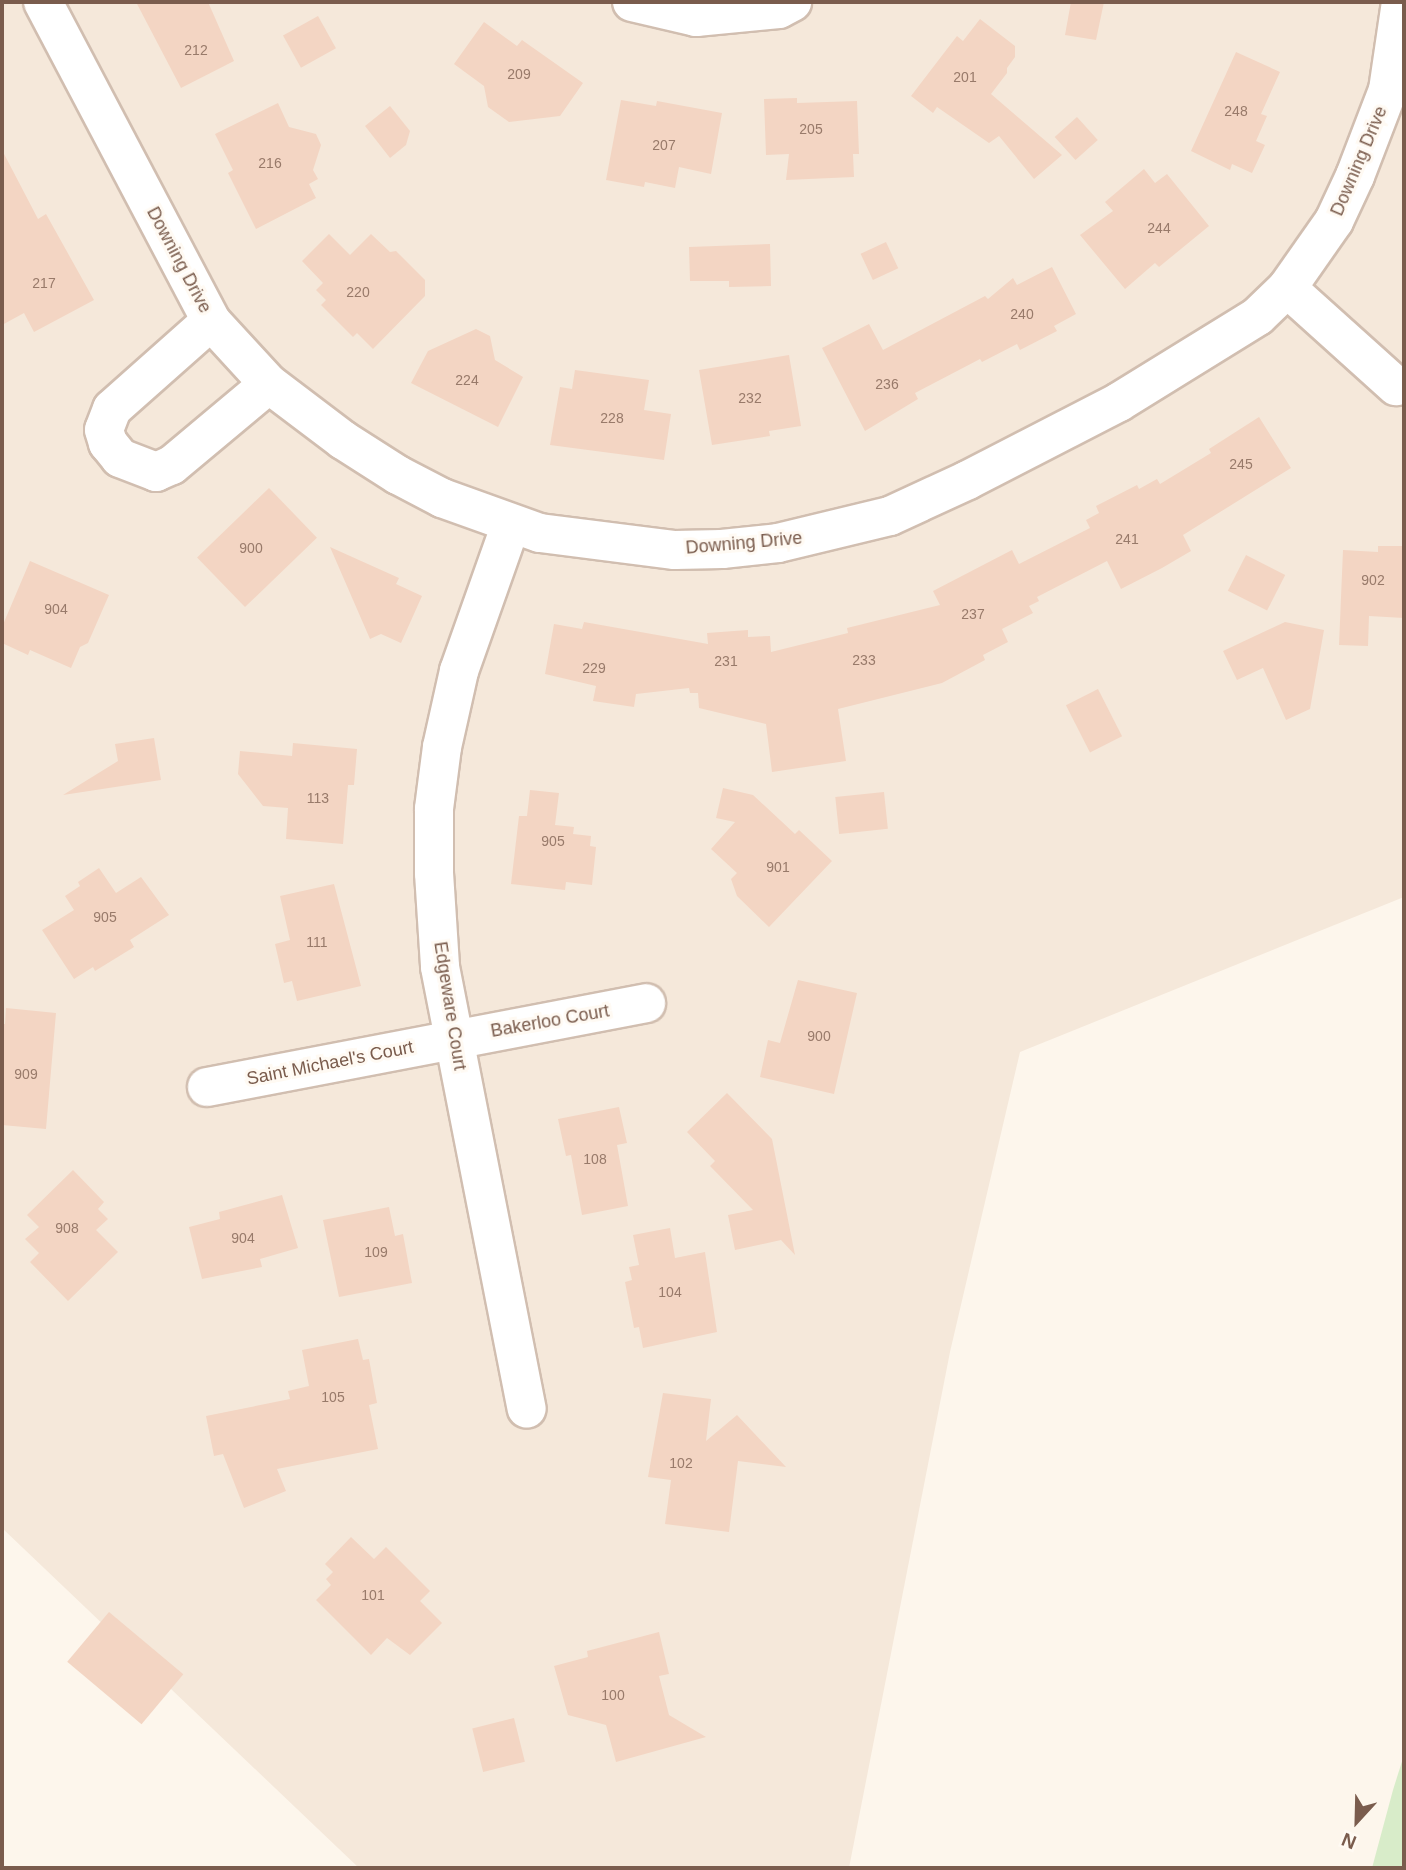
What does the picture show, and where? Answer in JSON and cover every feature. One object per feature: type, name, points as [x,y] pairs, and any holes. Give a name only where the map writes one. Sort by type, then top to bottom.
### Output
[{"type":"street","name":"Downing Drive","points":[[43,2],[211,321],[269,384],[343,440],[398,475],[442,498],[540,533],[675,550],[722,549],[813,537],[890,516],[968,480],[1164,377],[1258,316],[1287,288],[1334,221],[1355,176],[1388,90],[1401,2]]},
{"type":"street","points":[[632,2],[696,17],[779,9],[792,2]]},
{"type":"street","points":[[1287,288],[1395,386]]},
{"type":"street","points":[[211,321],[112,409],[104,430],[108,443],[120,458],[156,472],[172,465],[269,384]]},
{"type":"street","name":"Edgeware Court","points":[[511,524],[460,671],[442,747],[434,809],[440,967],[527,1409]]},
{"type":"street","name":"Bakerloo Court","points":[[453,1038],[646,1003]]},
{"type":"street","name":"Saint Michael's Court","points":[[207,1087],[453,1038]]},
{"type":"shaded area","points":[[2,2],[1404,2],[1404,897],[1020,1052],[950,1352],[849,1868],[359,1868],[2,1528]]},
{"type":"green space","points":[[1404,1755],[1404,1868],[1372,1868],[1393,1790]]},
{"type":"building","points":[[136,2],[208,2],[234,61],[181,88]]},
{"type":"building","points":[[1071,2],[1104,2],[1096,40],[1065,35]]},
{"type":"building","points":[[318,16],[336,48],[301,68],[283,35]]},
{"type":"building","points":[[980,19],[1015,46],[1015,57],[1007,68],[1007,73],[991,94],[1062,155],[1034,179],[999,136],[989,143],[937,107],[933,113],[911,96],[957,36],[963,41]]},
{"type":"building","points":[[484,22],[517,46],[522,40],[583,83],[560,116],[509,122],[488,107],[484,86],[454,64]]},
{"type":"building","points":[[1236,52],[1280,72],[1261,114],[1267,116],[1256,141],[1265,145],[1252,173],[1232,164],[1230,170],[1191,151]]},
{"type":"building","points":[[797,98],[797,103],[857,101],[859,154],[853,154],[854,177],[786,180],[789,154],[766,155],[764,99]]},
{"type":"building","points":[[621,100],[656,106],[657,101],[722,113],[711,174],[679,167],[675,188],[645,182],[644,187],[606,180]]},
{"type":"building","points":[[278,103],[289,127],[316,134],[321,145],[313,170],[318,179],[309,184],[316,198],[256,229],[228,173],[233,170],[215,134]]},
{"type":"building","points":[[390,106],[410,131],[406,145],[390,158],[365,126]]},
{"type":"building","points":[[1077,117],[1098,140],[1075,160],[1055,137]]},
{"type":"building","points":[[2,150],[38,219],[46,214],[94,300],[34,332],[24,313],[2,325]]},
{"type":"building","points":[[1144,169],[1155,183],[1167,174],[1209,226],[1159,267],[1155,263],[1125,289],[1080,235],[1113,211],[1105,202]]},
{"type":"building","points":[[329,234],[350,255],[371,234],[390,252],[396,251],[425,280],[425,296],[373,349],[357,333],[353,337],[321,305],[326,300],[316,290],[323,283],[302,261]]},
{"type":"building","points":[[886,242],[898,268],[873,280],[861,254]]},
{"type":"building","points":[[770,244],[771,286],[729,287],[729,281],[690,281],[689,247]]},
{"type":"building","points":[[1052,267],[1076,314],[1054,326],[1057,331],[1020,350],[1017,344],[982,362],[980,359],[915,393],[918,399],[865,431],[822,348],[869,324],[883,350],[985,296],[988,299],[1013,278],[1017,285]]},
{"type":"building","points":[[476,329],[490,336],[495,360],[523,377],[498,427],[411,383],[428,351]]},
{"type":"building","points":[[789,355],[801,426],[769,431],[770,436],[712,445],[699,370]]},
{"type":"building","points":[[575,370],[649,380],[644,410],[671,414],[664,460],[550,445],[560,387],[572,389]]},
{"type":"building","points":[[1259,417],[1291,468],[1183,535],[1191,551],[1162,568],[1121,589],[1107,561],[1037,597],[1039,601],[1029,606],[1033,613],[1002,629],[1008,642],[983,655],[985,660],[942,683],[838,709],[846,761],[772,772],[766,724],[699,708],[698,693],[690,693],[689,688],[636,694],[634,707],[593,701],[596,686],[545,674],[554,624],[582,629],[584,622],[708,644],[707,633],[748,630],[748,637],[770,636],[771,652],[848,633],[847,628],[940,605],[933,591],[1012,550],[1019,564],[1090,528],[1086,520],[1099,513],[1096,506],[1137,485],[1139,489],[1157,479],[1160,484],[1211,453],[1209,449]]},
{"type":"building","points":[[269,488],[317,538],[245,607],[197,557]]},
{"type":"building","points":[[1378,546],[1404,546],[1404,618],[1369,616],[1368,646],[1339,645],[1343,550],[1378,552]]},
{"type":"building","points":[[330,547],[399,578],[396,584],[422,596],[401,643],[381,634],[370,639]]},
{"type":"building","points":[[1246,555],[1285,575],[1267,611],[1228,591]]},
{"type":"building","points":[[30,561],[109,595],[88,643],[80,647],[71,668],[30,650],[28,655],[2,643],[2,627]]},
{"type":"building","points":[[1285,622],[1324,630],[1310,709],[1286,720],[1263,668],[1237,680],[1223,651]]},
{"type":"building","points":[[1098,689],[1122,736],[1090,753],[1066,705]]},
{"type":"building","points":[[154,738],[161,780],[63,795],[118,761],[115,744]]},
{"type":"building","points":[[293,743],[357,749],[354,785],[348,785],[343,844],[286,839],[288,808],[263,806],[238,774],[240,751],[292,756]]},
{"type":"building","points":[[723,788],[753,795],[795,834],[799,830],[832,861],[769,927],[737,896],[731,879],[737,873],[711,849],[735,822],[716,818]]},
{"type":"building","points":[[530,790],[559,793],[555,825],[574,827],[573,834],[591,836],[590,846],[596,847],[592,885],[566,882],[565,890],[511,884],[519,816],[527,816]]},
{"type":"building","points":[[884,792],[888,829],[839,834],[835,797]]},
{"type":"building","points":[[99,868],[116,893],[141,877],[169,915],[130,940],[134,947],[95,971],[93,967],[74,979],[42,930],[74,910],[65,896],[80,886],[78,882]]},
{"type":"building","points":[[334,884],[361,986],[297,1001],[292,981],[284,983],[275,944],[290,940],[280,896]]},
{"type":"building","points":[[798,980],[857,993],[834,1094],[760,1077],[768,1040],[780,1043]]},
{"type":"building","points":[[6,1008],[56,1013],[46,1129],[2,1125],[2,1024],[5,1024]]},
{"type":"building","points":[[727,1093],[772,1139],[795,1255],[781,1240],[735,1250],[728,1215],[753,1210],[710,1166],[715,1161],[687,1132]]},
{"type":"building","points":[[619,1107],[627,1143],[617,1145],[628,1206],[582,1215],[571,1155],[566,1156],[558,1119]]},
{"type":"building","points":[[73,1170],[104,1202],[98,1209],[108,1219],[96,1230],[118,1252],[68,1301],[30,1262],[39,1253],[25,1239],[39,1227],[27,1215]]},
{"type":"building","points":[[282,1195],[298,1248],[260,1259],[262,1267],[202,1279],[189,1227],[220,1219],[219,1212]]},
{"type":"building","points":[[389,1207],[395,1236],[403,1234],[412,1283],[339,1297],[323,1220]]},
{"type":"building","points":[[670,1228],[675,1258],[705,1252],[717,1332],[643,1348],[639,1327],[634,1328],[625,1282],[632,1280],[629,1267],[639,1265],[633,1235]]},
{"type":"building","points":[[358,1339],[363,1360],[369,1359],[377,1403],[369,1405],[378,1449],[277,1469],[286,1491],[244,1508],[223,1454],[214,1456],[206,1416],[290,1399],[288,1391],[309,1386],[302,1350]]},
{"type":"building","points":[[663,1393],[711,1399],[706,1441],[737,1415],[786,1467],[738,1461],[729,1532],[665,1524],[671,1480],[648,1477]]},
{"type":"building","points":[[351,1537],[374,1559],[386,1547],[430,1591],[420,1601],[442,1623],[410,1655],[387,1638],[371,1655],[316,1600],[331,1585],[326,1579],[333,1572],[325,1564]]},
{"type":"building","points":[[109,1612],[183,1674],[142,1724],[67,1662]]},
{"type":"building","points":[[659,1632],[669,1674],[659,1676],[669,1715],[706,1737],[616,1762],[606,1725],[568,1715],[554,1666],[588,1657],[587,1651]]},
{"type":"building","points":[[514,1718],[525,1762],[483,1772],[472,1728]]}]
